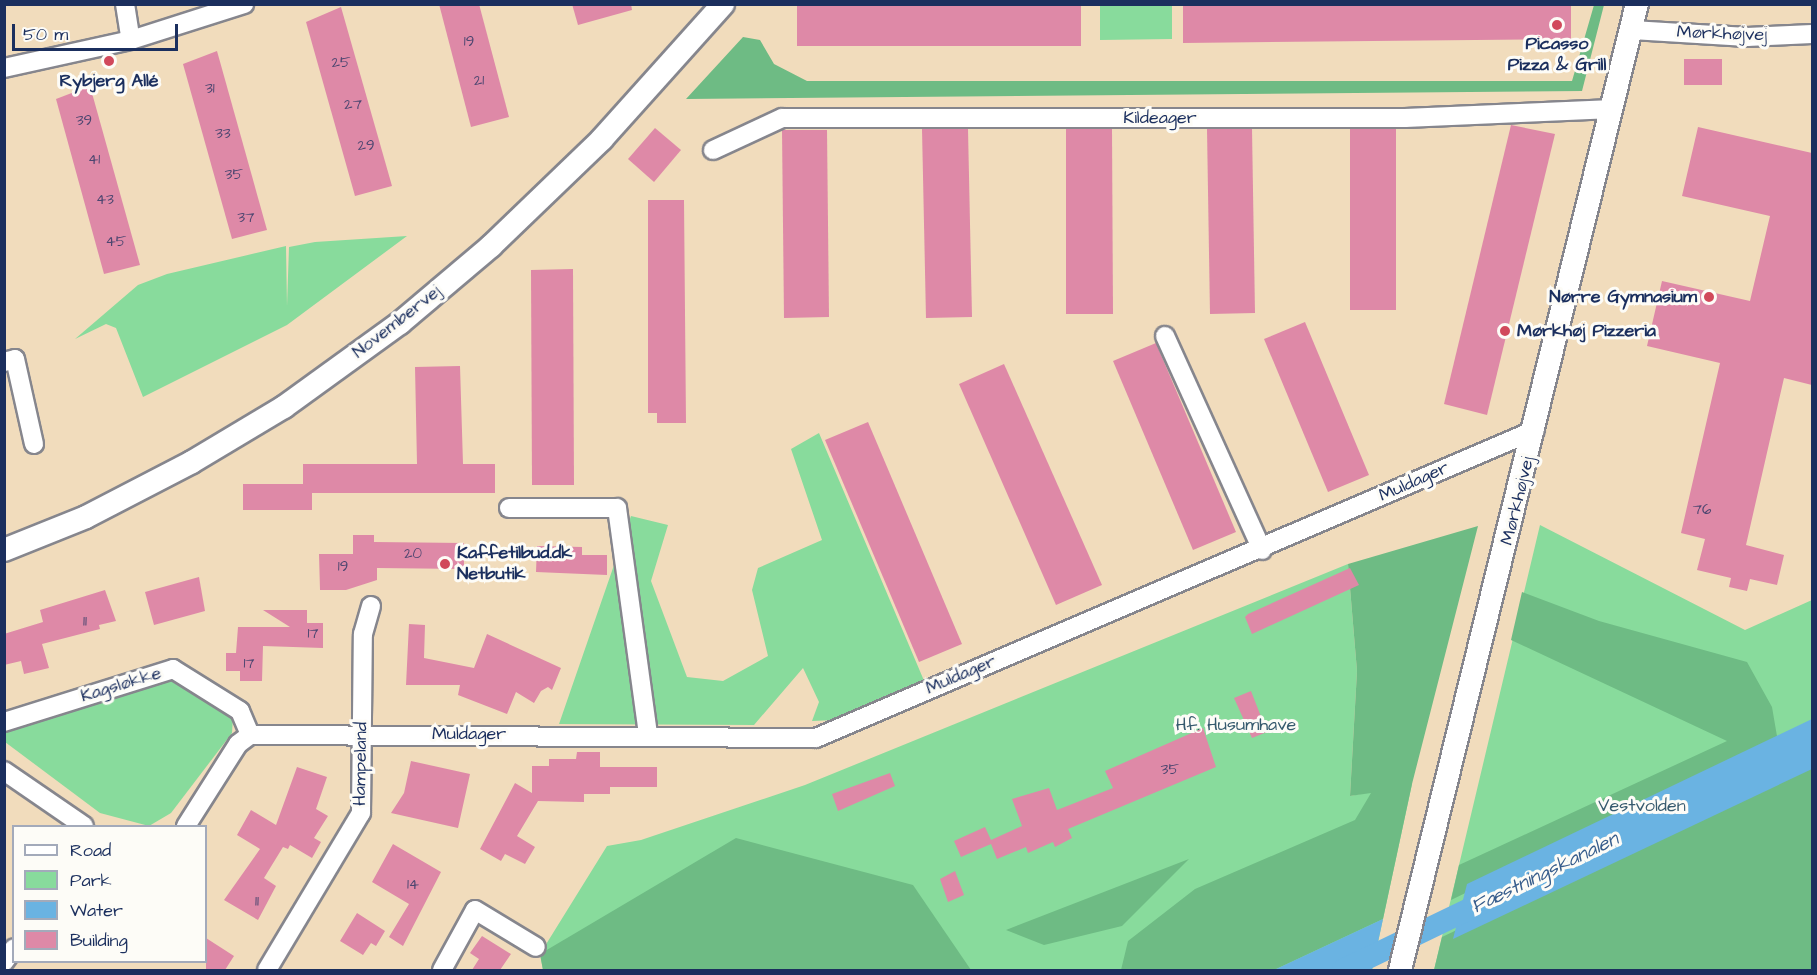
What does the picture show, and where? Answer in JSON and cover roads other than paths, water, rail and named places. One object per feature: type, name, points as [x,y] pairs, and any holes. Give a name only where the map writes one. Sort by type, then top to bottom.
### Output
[{"type":"street","points":[[125,4],[131,40]]},
{"type":"street","points":[[8,66],[131,40],[244,4]]},
{"type":"street","name":"Novembervej","points":[[4,550],[86,517],[192,462],[284,407],[399,323],[491,246],[602,139],[723,4]]},
{"type":"street","name":"Mørkhøjvej","points":[[1400,970],[1535,430],[1637,4]]},
{"type":"street","name":"Mørkhøjvej","points":[[1632,30],[1747,37],[1812,33]]},
{"type":"street","name":"Kildeager","points":[[713,150],[782,118],[1405,118],[1613,109]]},
{"type":"street","points":[[1165,336],[1262,550]]},
{"type":"street","points":[[4,362],[15,359],[34,444]]},
{"type":"street","name":"Muldager","points":[[361,732],[816,738],[1262,550],[1535,430]]},
{"type":"street","points":[[509,508],[617,507],[648,735]]},
{"type":"street","name":"Hampeland","points":[[267,970],[361,813],[363,634],[371,606]]},
{"type":"street","name":"Kagsløkke","points":[[4,722],[173,669],[240,711],[250,735]]},
{"type":"street","points":[[187,825],[238,744],[250,735],[361,732]]},
{"type":"street","points":[[4,771],[83,825]]},
{"type":"street","points":[[441,970],[475,910],[536,947]]},
{"type":"water","points":[[1812,719],[1812,769],[1453,939],[1467,884]]},
{"type":"water","points":[[1383,919],[1372,970],[1274,970]]},
{"type":"waterway","name":"Fæstningskanalen","points":[[1343,970],[1486,901]]},
{"type":"place","name":"Picasso Pizza & Grill","points":[[1557,25]]},
{"type":"place","name":"Rybjerg Allé","points":[[109,61]]},
{"type":"place","name":"Nørre Gymnasium","points":[[1709,297]]},
{"type":"place","name":"Mørkhøj Pizzeria","points":[[1505,331]]},
{"type":"place","name":"Kaffetilbud.dk Netbutik","points":[[445,564]]},
{"type":"park label","name":"Hf. Husumhave","points":[[1236,725]]},
{"type":"park label","name":"Vestvolden","points":[[1642,806]]}]
